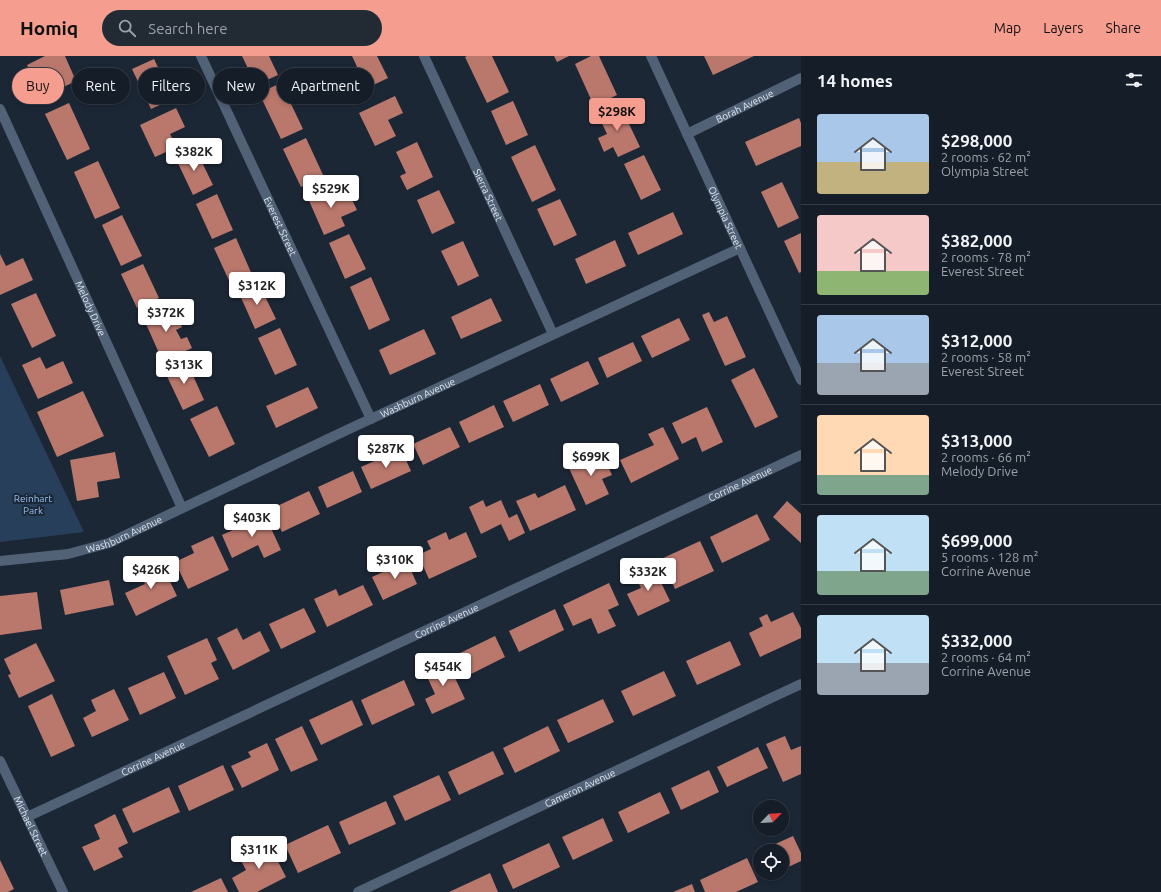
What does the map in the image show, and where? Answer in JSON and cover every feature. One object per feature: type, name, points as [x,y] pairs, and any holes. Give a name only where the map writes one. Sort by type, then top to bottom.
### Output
[{"type":"street","name":"Everest Street","points":[[201,56],[371,419]]},
{"type":"street","name":"Sierra Street","points":[[424,56],[553,334]]},
{"type":"street","name":"Olympia Street","points":[[651,56],[801,380]]},
{"type":"street","name":"Borah Avenue","points":[[687,134],[801,78]]},
{"type":"street","name":"Melody Drive","points":[[0,109],[182,508]]},
{"type":"street","name":"Washburn Avenue","points":[[0,561],[68,554],[109,543],[371,419],[740,248]]},
{"type":"street","name":"Corrine Avenue","points":[[27,817],[801,455]]},
{"type":"street","name":"Cameron Avenue","points":[[358,892],[801,684]]},
{"type":"street","name":"Michael Street","points":[[0,761],[63,892]]},
{"type":"green space","name":"Reinhart Park","points":[[0,356],[84,532],[0,542]]},
{"type":"building","points":[[45,56],[65,56],[72,72],[72,83],[64,87],[64,68],[28,68],[27,65]]},
{"type":"building","points":[[242,56],[269,56],[277,75],[269,79],[269,68],[248,68]]},
{"type":"building","points":[[352,56],[377,56],[388,78],[374,85],[374,68],[358,68]]},
{"type":"building","points":[[492,56],[509,92],[487,103],[465,57]]},
{"type":"building","points":[[554,56],[569,56],[557,62]]},
{"type":"building","points":[[591,56],[599,56],[617,95],[594,106],[575,64]]},
{"type":"building","points":[[704,56],[754,56],[713,75]]},
{"type":"building","points":[[154,59],[158,68],[138,68],[138,82],[132,69]]},
{"type":"building","points":[[277,85],[277,104],[291,104],[303,129],[281,139],[264,104],[269,104],[269,88]]},
{"type":"building","points":[[395,96],[403,113],[388,120],[396,136],[375,146],[359,113]]},
{"type":"building","points":[[513,101],[528,135],[506,145],[491,111]]},
{"type":"building","points":[[69,103],[90,149],[67,160],[45,114]]},
{"type":"building","points":[[149,104],[162,104],[151,109]]},
{"type":"building","points":[[620,105],[640,147],[618,157],[613,147],[604,152],[598,138],[607,134],[598,115]]},
{"type":"building","points":[[176,108],[185,127],[170,134],[177,147],[155,157],[140,125]]},
{"type":"building","points":[[799,118],[801,123],[801,146],[756,166],[745,142]]},
{"type":"building","points":[[306,138],[324,177],[301,187],[283,149]]},
{"type":"building","points":[[417,142],[433,177],[407,190],[400,176],[406,173],[396,152]]},
{"type":"building","points":[[535,145],[556,190],[532,202],[511,157]]},
{"type":"building","points":[[196,150],[213,185],[193,195],[176,159]]},
{"type":"building","points":[[644,155],[661,190],[641,200],[624,164]]},
{"type":"building","points":[[98,161],[120,208],[95,219],[74,172]]},
{"type":"building","points":[[782,182],[799,218],[778,228],[761,192]]},
{"type":"building","points":[[328,187],[332,195],[347,189],[357,210],[341,217],[345,226],[324,235],[307,196]]},
{"type":"building","points":[[439,190],[455,223],[432,234],[417,200]]},
{"type":"building","points":[[217,194],[233,230],[212,239],[196,204]]},
{"type":"building","points":[[560,199],[577,235],[554,246],[537,209]]},
{"type":"building","points":[[673,212],[683,234],[638,255],[628,233]]},
{"type":"building","points":[[122,215],[142,256],[121,266],[102,225]]},
{"type":"building","points":[[801,233],[801,272],[799,273],[784,241]]},
{"type":"building","points":[[349,234],[366,269],[345,279],[329,243]]},
{"type":"building","points":[[236,238],[253,277],[232,287],[214,248]]},
{"type":"building","points":[[615,240],[626,266],[586,284],[575,259]]},
{"type":"building","points":[[463,241],[479,276],[458,286],[441,251]]},
{"type":"building","points":[[0,254],[6,266],[23,258],[33,280],[0,295]]},
{"type":"building","points":[[143,264],[159,298],[137,308],[121,274]]},
{"type":"building","points":[[371,277],[390,320],[369,330],[350,287]]},
{"type":"building","points":[[259,284],[276,319],[255,329],[239,293]]},
{"type":"building","points":[[36,293],[56,336],[32,348],[11,304]]},
{"type":"building","points":[[491,298],[502,321],[461,339],[451,317]]},
{"type":"building","points":[[164,305],[168,314],[174,311],[182,327],[176,330],[181,339],[187,337],[192,348],[163,362],[142,315]]},
{"type":"building","points":[[709,312],[714,322],[727,316],[746,357],[725,366],[702,315]]},
{"type":"building","points":[[679,318],[690,340],[652,358],[641,336]]},
{"type":"building","points":[[280,328],[297,365],[275,375],[258,338]]},
{"type":"building","points":[[424,329],[436,354],[390,375],[379,350]]},
{"type":"building","points":[[633,342],[642,361],[607,378],[598,358]]},
{"type":"building","points":[[40,357],[46,369],[63,361],[73,383],[38,399],[22,365]]},
{"type":"building","points":[[186,360],[204,400],[183,410],[164,370]]},
{"type":"building","points":[[588,361],[599,384],[561,402],[550,379]]},
{"type":"building","points":[[754,368],[778,417],[755,428],[731,380]]},
{"type":"building","points":[[540,384],[549,405],[513,422],[503,401]]},
{"type":"building","points":[[308,387],[318,408],[276,428],[266,406]]},
{"type":"building","points":[[83,391],[104,436],[57,457],[37,412]]},
{"type":"building","points":[[494,405],[504,427],[469,443],[459,422]]},
{"type":"building","points":[[217,406],[235,444],[209,457],[190,419]]},
{"type":"building","points":[[707,407],[723,442],[702,452],[696,437],[682,444],[672,423]]},
{"type":"building","points":[[450,427],[460,447],[423,465],[413,444]]},
{"type":"building","points":[[663,427],[679,459],[631,483],[620,460],[654,445],[648,434]]},
{"type":"building","points":[[401,449],[411,471],[371,489],[361,467]]},
{"type":"building","points":[[601,451],[612,475],[602,479],[609,494],[586,505],[568,466]]},
{"type":"building","points":[[115,452],[120,478],[97,482],[99,497],[77,501],[70,460]]},
{"type":"building","points":[[353,471],[362,492],[327,508],[318,487]]},
{"type":"building","points":[[565,485],[576,510],[530,531],[516,501],[535,493],[538,498]]},
{"type":"building","points":[[309,491],[320,514],[282,532],[271,509]]},
{"type":"building","points":[[483,500],[486,507],[501,500],[509,518],[517,514],[525,533],[509,541],[501,524],[481,534],[469,507]]},
{"type":"building","points":[[787,501],[801,514],[801,543],[773,517]]},
{"type":"building","points":[[757,514],[770,540],[722,563],[710,537]]},
{"type":"building","points":[[265,515],[281,550],[264,558],[258,545],[232,558],[222,535]]},
{"type":"building","points":[[446,532],[449,540],[466,532],[477,557],[429,579],[418,555],[431,549],[427,541]]},
{"type":"building","points":[[213,536],[229,570],[188,589],[175,562],[194,553],[191,546]]},
{"type":"building","points":[[700,541],[714,571],[675,589],[661,559]]},
{"type":"building","points":[[160,561],[177,596],[136,616],[125,593],[145,584],[139,571]]},
{"type":"building","points":[[407,561],[417,584],[383,600],[372,577]]},
{"type":"building","points":[[652,564],[670,601],[638,616],[627,594],[641,588],[634,573]]},
{"type":"building","points":[[109,580],[114,605],[65,615],[60,590]]},
{"type":"building","points":[[609,583],[619,605],[608,610],[616,626],[598,634],[591,618],[573,626],[563,605]]},
{"type":"building","points":[[363,585],[373,605],[327,627],[314,599],[336,589],[339,596]]},
{"type":"building","points":[[37,592],[42,629],[0,635],[0,596]]},
{"type":"building","points":[[304,608],[316,632],[281,649],[269,624]]},
{"type":"building","points":[[555,609],[564,630],[519,652],[509,631]]},
{"type":"building","points":[[793,612],[801,628],[801,638],[760,657],[749,633],[763,626],[759,618],[767,614],[771,622]]},
{"type":"building","points":[[237,628],[243,640],[260,631],[270,651],[233,670],[217,638]]},
{"type":"building","points":[[495,636],[505,657],[467,676],[456,655]]},
{"type":"building","points":[[207,638],[217,660],[211,663],[219,679],[185,695],[167,656]]},
{"type":"building","points":[[730,641],[741,665],[697,685],[686,661]]},
{"type":"building","points":[[36,643],[55,681],[19,698],[8,675],[11,674],[4,659]]},
{"type":"building","points":[[446,659],[465,699],[432,714],[425,699],[435,694],[424,670]]},
{"type":"building","points":[[664,671],[676,696],[633,716],[621,691]]},
{"type":"building","points":[[164,672],[176,698],[140,715],[128,688]]},
{"type":"building","points":[[404,680],[415,705],[372,725],[361,700]]},
{"type":"building","points":[[114,689],[129,720],[92,737],[83,718],[96,711],[91,700]]},
{"type":"building","points":[[52,694],[75,746],[51,757],[28,706]]},
{"type":"building","points":[[603,699],[614,722],[568,743],[557,720]]},
{"type":"building","points":[[352,700],[363,725],[321,745],[309,720]]},
{"type":"building","points":[[302,726],[318,760],[291,772],[275,739]]},
{"type":"building","points":[[548,726],[560,751],[515,773],[503,748]]},
{"type":"building","points":[[785,736],[791,750],[801,746],[801,774],[783,782],[766,744]]},
{"type":"building","points":[[267,743],[279,770],[242,788],[231,766],[251,757],[248,752]]},
{"type":"building","points":[[758,747],[768,768],[727,787],[717,767]]},
{"type":"building","points":[[493,751],[504,774],[459,795],[448,772]]},
{"type":"building","points":[[223,765],[234,790],[189,811],[178,786]]},
{"type":"building","points":[[709,770],[719,792],[681,810],[671,788]]},
{"type":"building","points":[[439,775],[451,800],[405,821],[393,796]]},
{"type":"building","points":[[169,787],[180,812],[133,833],[122,809]]},
{"type":"building","points":[[660,792],[670,813],[628,833],[618,812]]},
{"type":"building","points":[[386,801],[396,824],[349,845],[339,822]]},
{"type":"building","points":[[115,814],[128,843],[118,848],[123,857],[94,871],[82,847],[100,839],[94,825]]},
{"type":"building","points":[[603,818],[613,841],[573,860],[562,837]]},
{"type":"building","points":[[328,825],[341,853],[298,873],[285,845]]},
{"type":"building","points":[[793,836],[801,853],[801,861],[789,867],[789,844],[775,844]]},
{"type":"building","points":[[268,842],[286,877],[257,892],[239,892],[232,878],[246,870],[239,857]]},
{"type":"building","points":[[549,843],[560,867],[513,889],[502,865]]},
{"type":"building","points":[[747,858],[753,871],[753,880],[757,880],[758,882],[736,892],[705,892],[700,880]]},
{"type":"building","points":[[0,860],[14,889],[8,892],[0,892]]},
{"type":"building","points":[[490,873],[498,892],[449,892]]},
{"type":"building","points":[[221,878],[228,892],[191,892]]},
{"type":"building","points":[[692,884],[695,892],[673,892]]}]
